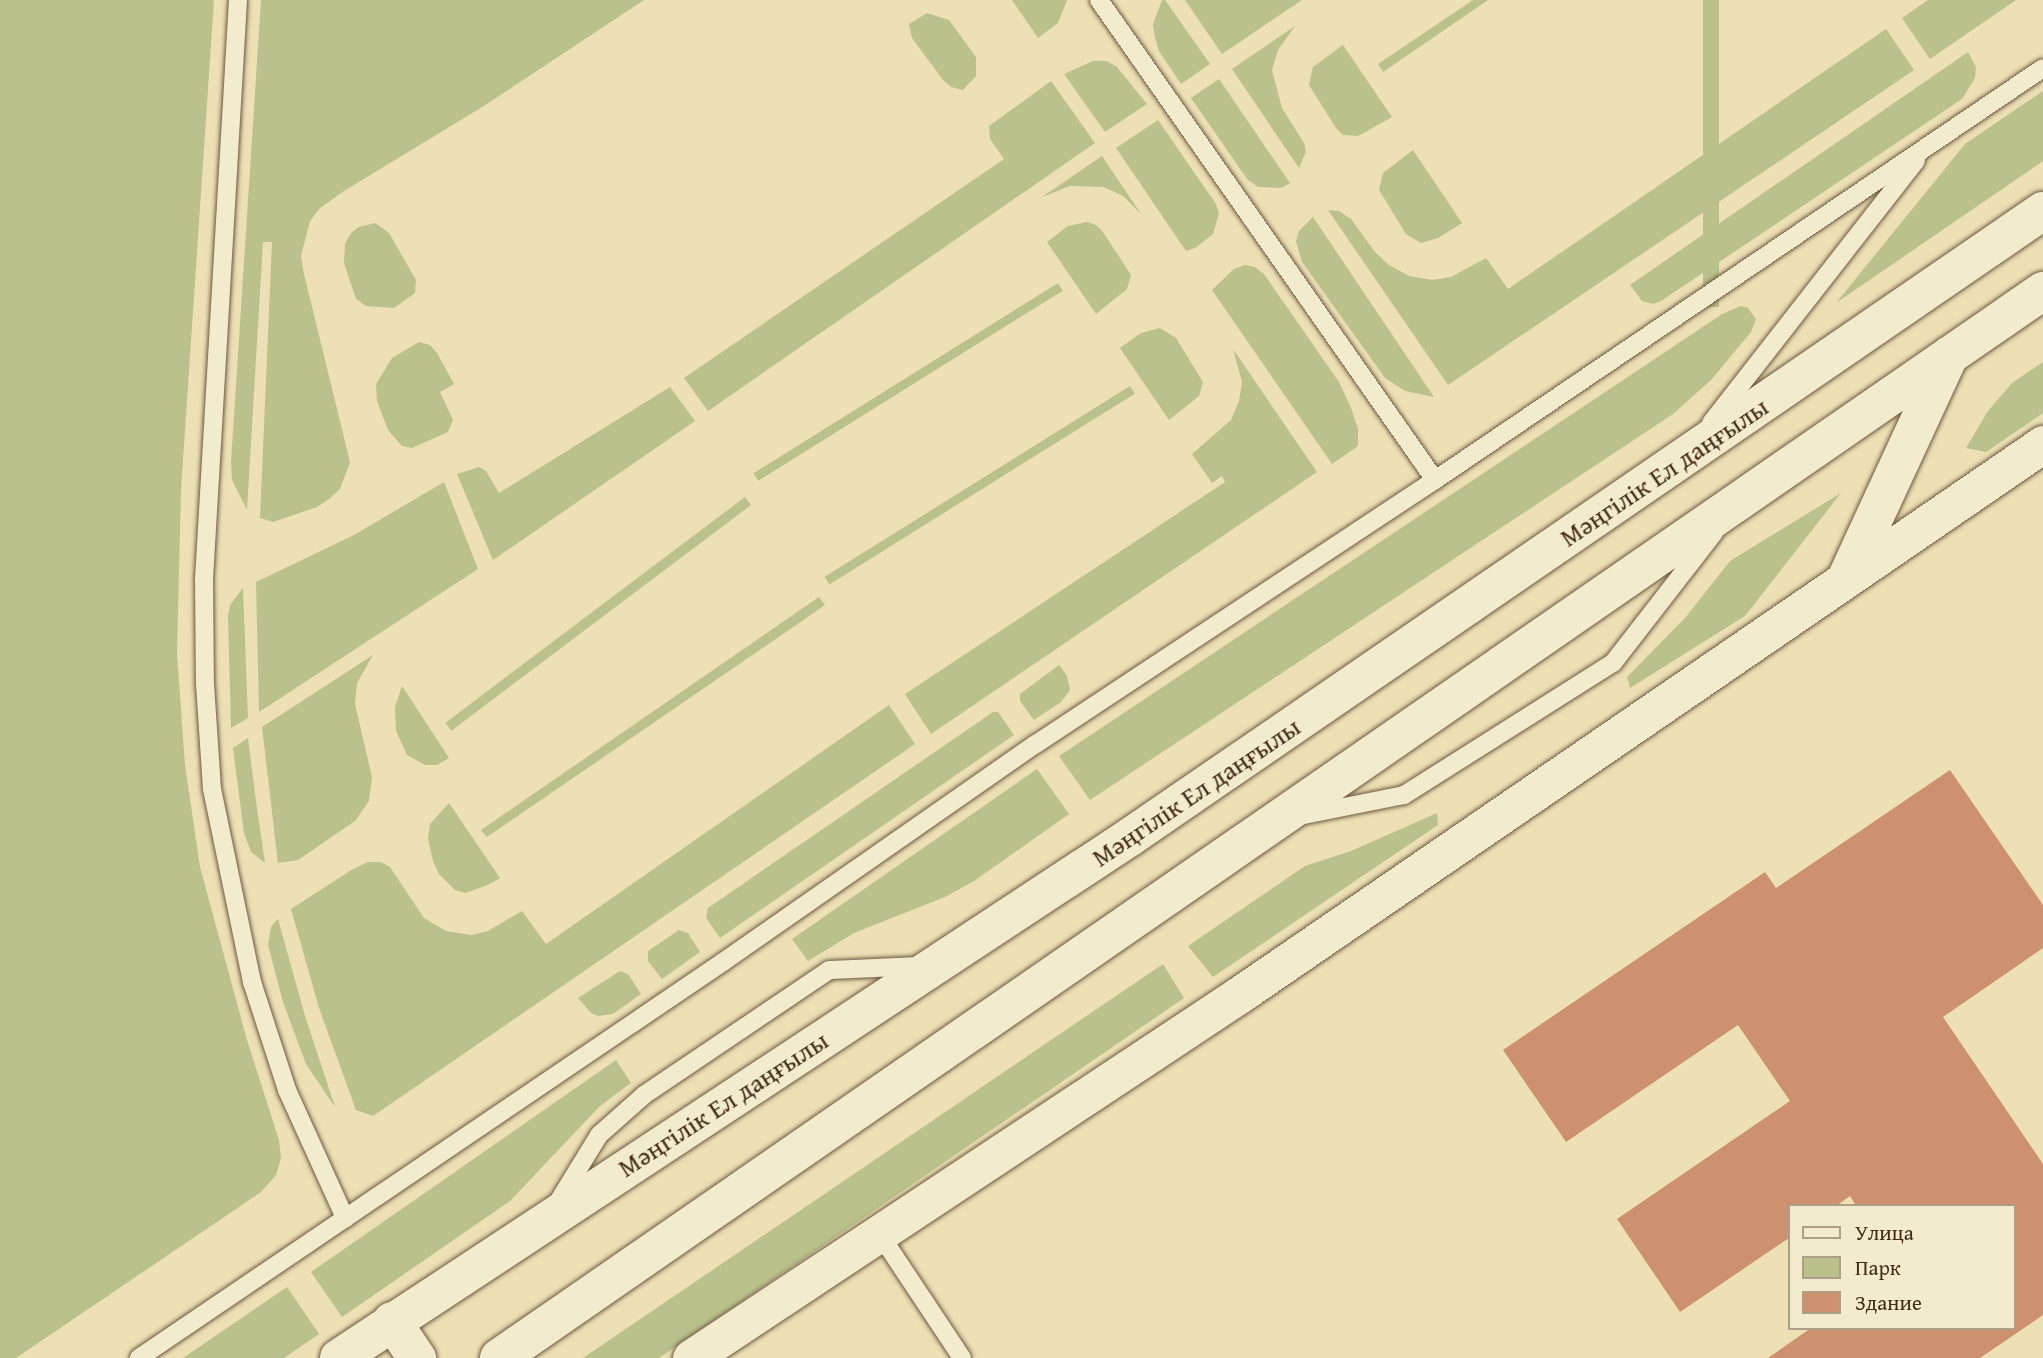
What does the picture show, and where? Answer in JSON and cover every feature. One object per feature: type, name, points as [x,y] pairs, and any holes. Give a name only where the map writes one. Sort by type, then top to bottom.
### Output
[{"type":"main road","name":"Мәңгілік Ел даңғылы","points":[[339,1358],[1142,829],[2043,211]]},
{"type":"main road","points":[[499,1358],[2043,291]]},
{"type":"main road","points":[[1846,579],[1948,356]]},
{"type":"main road","points":[[392,1321],[417,1358]]},
{"type":"street","points":[[691,1358],[1239,995],[2043,444]]},
{"type":"lane","points":[[238,0],[204,579],[205,684],[212,789],[252,982],[287,1090],[345,1219]]},
{"type":"lane","points":[[1100,0],[1435,480]]},
{"type":"lane","points":[[139,1358],[704,975],[1036,744],[1435,480],[2043,68]]},
{"type":"lane","points":[[1681,461],[1927,148]]},
{"type":"lane","points":[[1276,821],[1404,795],[1613,663],[1739,500]]},
{"type":"lane","points":[[547,1220],[599,1135],[644,1095],[829,970],[935,965]]},
{"type":"lane","points":[[879,1233],[962,1358]]},
{"type":"green space","points":[[0,0],[214,0],[181,490],[177,654],[185,765],[200,867],[247,1040],[279,1140],[281,1158],[276,1175],[261,1192],[16,1358],[0,1358]]},
{"type":"green space","points":[[261,0],[644,0],[487,104],[344,191],[320,208],[310,221],[301,256],[350,462],[340,489],[329,499],[317,507],[273,522],[260,518],[272,242],[263,242],[247,510],[232,480],[231,462]]},
{"type":"green space","points":[[1012,0],[1067,0],[1058,23],[1038,38]]},
{"type":"green space","points":[[1162,0],[1165,0],[1210,64],[1181,84],[1159,51],[1155,38],[1153,24]]},
{"type":"green space","points":[[1185,0],[1302,0],[1222,54]]},
{"type":"green space","points":[[1473,0],[1488,0],[1383,72],[1378,64]]},
{"type":"green space","points":[[1703,0],[1719,0],[1719,307],[1703,307]]},
{"type":"green space","points":[[1928,0],[2016,0],[1930,59],[1902,18]]},
{"type":"green space","points":[[927,13],[949,20],[976,57],[976,76],[963,90],[951,87],[943,80],[912,38],[909,24]]},
{"type":"green space","points":[[1295,26],[1278,50],[1272,70],[1282,108],[1304,143],[1306,152],[1299,168],[1232,69]]},
{"type":"green space","points":[[1886,29],[1914,70],[1448,385],[1328,210],[1339,211],[1351,219],[1375,252],[1389,265],[1409,276],[1432,280],[1451,277],[1486,258],[1508,289]]},
{"type":"green space","points":[[1343,45],[1392,117],[1358,136],[1343,135],[1336,128],[1309,85],[1313,67]]},
{"type":"green space","points":[[1968,52],[1976,67],[1975,78],[1962,99],[1661,301],[1653,304],[1642,301],[1630,285]]},
{"type":"green space","points":[[1093,61],[1107,61],[1117,67],[1147,104],[1105,132],[1064,74]]},
{"type":"green space","points":[[1219,79],[1290,183],[1281,188],[1258,187],[1247,179],[1191,98]]},
{"type":"green space","points":[[1051,81],[1095,143],[708,411],[684,378],[1004,159],[990,139],[989,126]]},
{"type":"green space","points":[[2043,91],[2043,161],[1836,303],[1965,144]]},
{"type":"green space","points":[[1158,120],[1216,204],[1219,213],[1213,234],[1195,248],[1186,251],[1116,148]]},
{"type":"green space","points":[[1413,150],[1462,223],[1438,238],[1421,243],[1406,234],[1379,190],[1383,173]]},
{"type":"green space","points":[[1102,156],[1141,214],[1123,196],[1104,187],[1070,186],[1042,197]]},
{"type":"green space","points":[[1313,217],[1434,397],[1405,391],[1385,378],[1302,262],[1296,241],[1299,231]]},
{"type":"green space","points":[[1087,222],[1096,225],[1103,232],[1131,275],[1127,289],[1096,314],[1047,242],[1068,226]]},
{"type":"green space","points":[[375,223],[389,233],[416,280],[415,293],[394,308],[366,306],[356,299],[344,263],[345,244],[351,233],[359,227]]},
{"type":"green space","points":[[1245,265],[1255,267],[1264,274],[1339,382],[1351,408],[1358,429],[1358,446],[1332,464],[1212,290],[1234,269]]},
{"type":"green space","points":[[1058,283],[1063,291],[758,481],[754,473]]},
{"type":"green space","points":[[1741,306],[1748,308],[1756,319],[1751,332],[1711,380],[1673,414],[1090,800],[1059,756],[1722,314]]},
{"type":"green space","points":[[1160,328],[1176,338],[1203,382],[1199,396],[1169,420],[1120,348],[1141,333]]},
{"type":"green space","points":[[419,342],[430,345],[437,353],[454,384],[440,392],[453,420],[448,432],[412,448],[402,446],[388,430],[377,401],[376,384],[392,358]]},
{"type":"green space","points":[[1233,349],[1317,472],[931,734],[905,694],[1225,482],[1222,476],[1212,483],[1192,454],[1231,420],[1239,401],[1242,382]]},
{"type":"green space","points":[[2043,362],[2043,413],[1986,452],[1966,448],[1988,411],[2012,383]]},
{"type":"green space","points":[[1130,386],[1135,394],[829,584],[825,577]]},
{"type":"green space","points":[[670,387],[695,421],[493,560],[457,474],[479,467],[486,471],[499,493]]},
{"type":"green space","points":[[444,482],[478,569],[259,712],[256,582],[354,535]]},
{"type":"green space","points":[[1841,493],[1745,616],[1630,688],[1627,677],[1685,618],[1730,561]]},
{"type":"green space","points":[[745,497],[751,505],[452,731],[446,723]]},
{"type":"green space","points":[[243,588],[248,718],[231,728],[228,616],[230,605]]},
{"type":"green space","points":[[819,597],[825,605],[802,621],[487,837],[481,830]]},
{"type":"green space","points":[[373,655],[357,683],[355,704],[372,777],[369,801],[355,821],[298,860],[278,863],[262,727]]},
{"type":"green space","points":[[1059,665],[1067,676],[1070,690],[1061,702],[1034,720],[1020,701],[1020,694]]},
{"type":"green space","points":[[402,686],[449,758],[437,765],[425,765],[407,755],[396,731],[395,707]]},
{"type":"green space","points":[[889,705],[915,744],[373,1116],[356,1110],[319,1008],[291,909],[353,869],[368,862],[381,862],[390,867],[424,918],[446,931],[471,935],[488,931],[522,911],[546,944]]},
{"type":"green space","points":[[993,712],[998,712],[1014,735],[720,938],[706,918],[708,908]]},
{"type":"green space","points":[[248,738],[265,863],[251,852],[244,833],[233,748]]},
{"type":"green space","points":[[1037,769],[1069,814],[974,881],[945,897],[854,933],[808,961],[792,939]]},
{"type":"green space","points":[[449,803],[500,878],[465,893],[455,890],[439,874],[428,839],[430,824]]},
{"type":"green space","points":[[1437,813],[1438,825],[1213,977],[1188,946],[1305,866],[1351,851]]},
{"type":"green space","points":[[278,919],[305,1016],[335,1107],[306,1064],[283,1002],[268,945],[271,927]]},
{"type":"green space","points":[[679,930],[688,933],[700,952],[662,979],[648,961],[648,951]]},
{"type":"green space","points":[[1163,964],[1184,998],[659,1358],[583,1358]]},
{"type":"green space","points":[[620,971],[628,974],[641,994],[613,1014],[598,1016],[591,1013],[578,998]]},
{"type":"green space","points":[[616,1060],[631,1083],[600,1106],[510,1201],[342,1317],[311,1272]]},
{"type":"green space","points":[[287,1287],[319,1334],[284,1358],[183,1358]]},
{"type":"building","points":[[1950,770],[2043,905],[2043,948],[1943,1017],[2043,1164],[2043,1315],[1980,1358],[1768,1358],[1808,1330],[2015,1330],[2015,1204],[1855,1204],[1850,1196],[1839,1204],[1787,1204],[1787,1239],[1680,1312],[1617,1219],[1790,1101],[1738,1025],[1566,1142],[1503,1050],[1765,872],[1776,888]]}]
